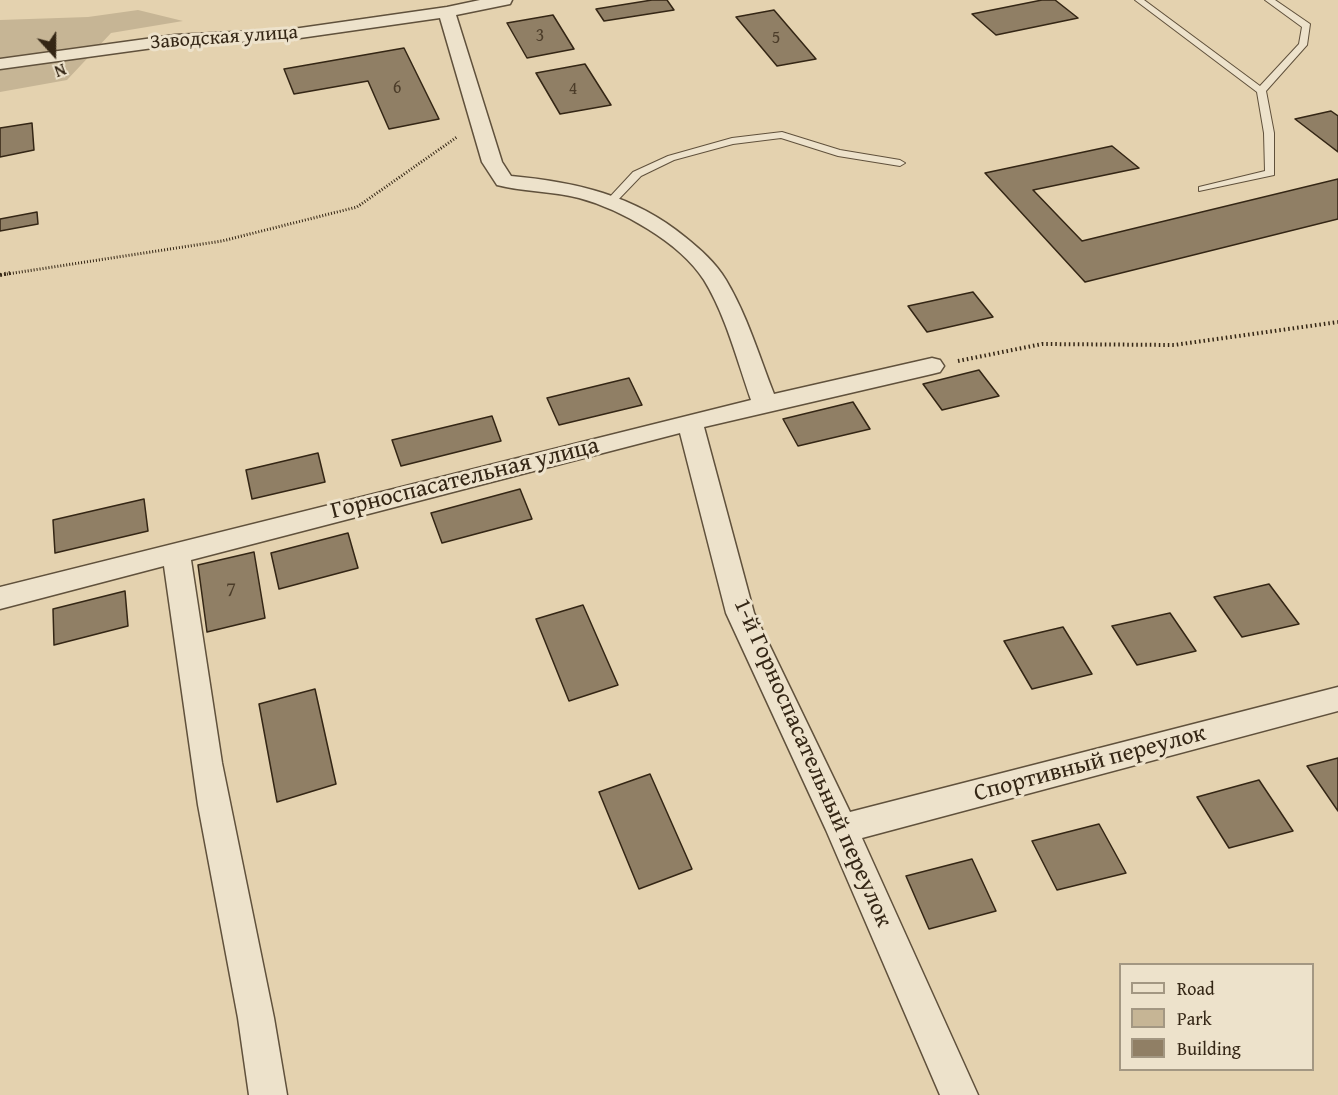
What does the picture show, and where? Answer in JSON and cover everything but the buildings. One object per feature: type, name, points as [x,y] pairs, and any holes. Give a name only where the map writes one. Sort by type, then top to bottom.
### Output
[{"type":"street","name":"Заводская улица","points":[[0,64],[175,40],[293,34],[447,12],[504,0]]},
{"type":"street","points":[[447,12],[492,162],[504,181],[557,185],[612,200],[663,228],[705,266],[728,306],[765,404]]},
{"type":"street","name":"Горноспасательная улица","points":[[0,598],[690,422],[932,366]]},
{"type":"street","name":"1-й Горноспасательный переулок","points":[[690,422],[740,613],[842,829],[959,1095]]},
{"type":"street","points":[[176,552],[188,645],[228,888],[265,1065],[268,1095]]},
{"type":"street","name":"Спортивный переулок","points":[[842,829],[1338,699]]},
{"type":"lane","points":[[1139,0],[1261,91],[1269,134],[1270,173],[1203,189]]},
{"type":"lane","points":[[1261,91],[1304,45],[1307,26],[1269,0]]},
{"type":"lane","points":[[612,200],[637,174],[670,158],[732,141],[782,135],[838,153],[900,164]]},
{"type":"path","points":[[0,275],[134,252],[222,241],[357,207],[480,121]]},
{"type":"path","points":[[932,366],[1042,344],[1174,345],[1338,322]]},
{"type":"green space","points":[[138,10],[183,21],[111,33],[67,80],[0,92],[0,20],[88,17]]}]
